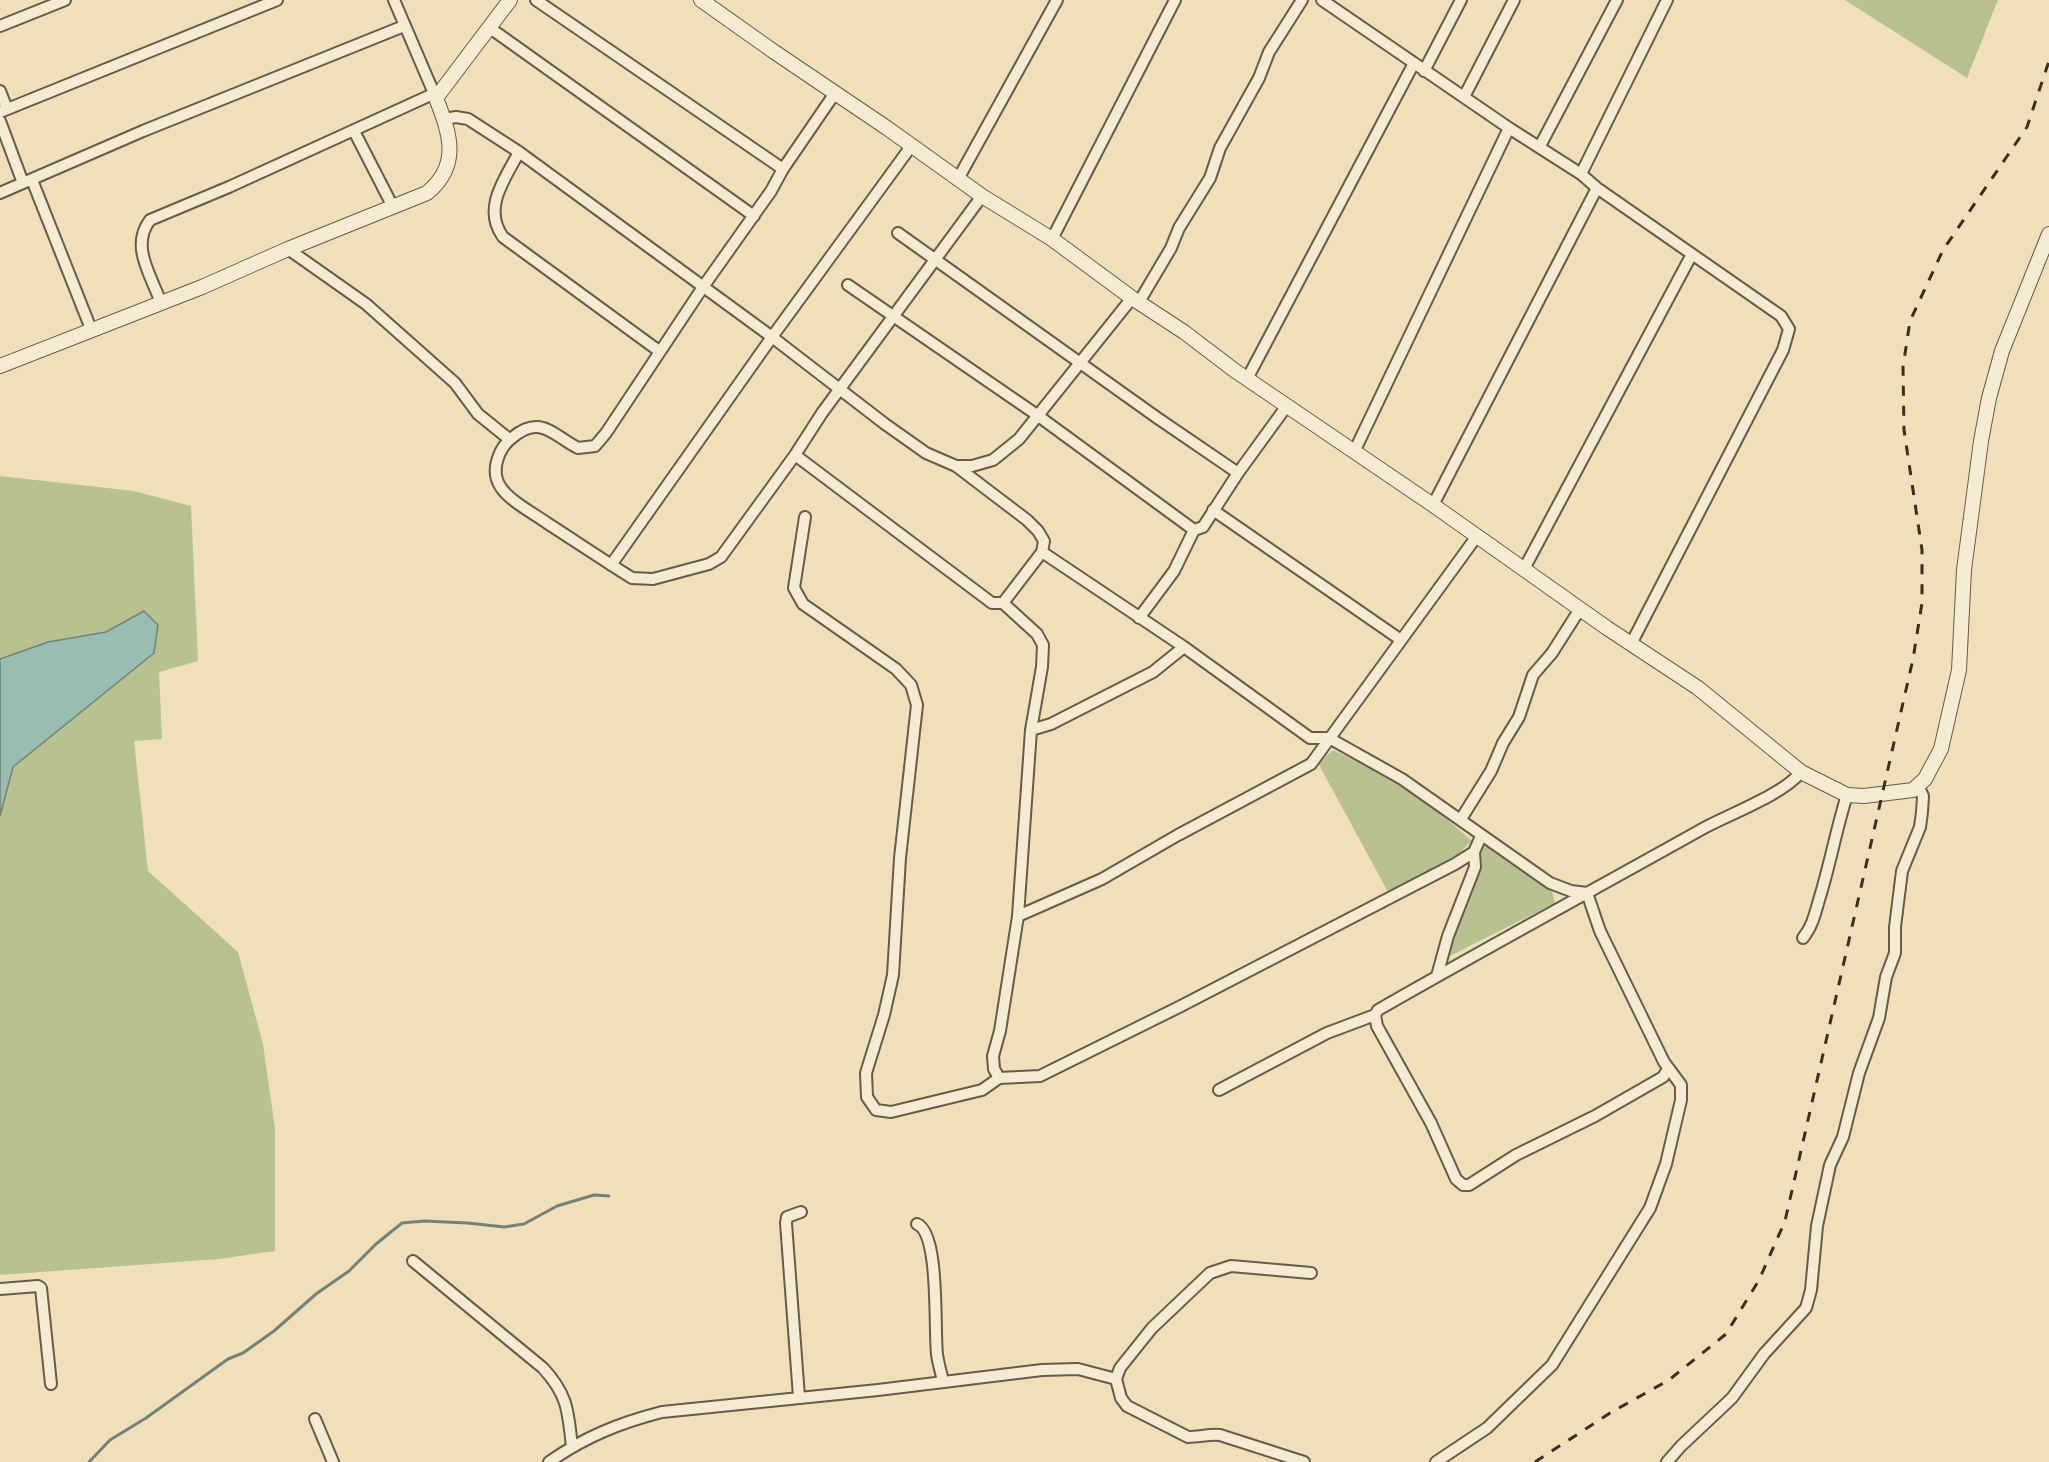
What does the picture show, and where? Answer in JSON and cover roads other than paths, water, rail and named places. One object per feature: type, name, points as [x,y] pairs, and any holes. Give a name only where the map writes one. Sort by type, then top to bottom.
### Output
[{"type":"street","points":[[0,26],[65,0]]},
{"type":"street","points":[[0,91],[3,111],[278,0]]},
{"type":"street","points":[[0,366],[161,303],[427,193],[440,182],[451,149],[449,134],[394,0]]},
{"type":"street","points":[[161,303],[142,252],[140,240],[143,229],[150,220],[435,96],[510,0]]},
{"type":"street","points":[[536,0],[783,169]]},
{"type":"street","points":[[701,0],[982,196],[1052,239],[1286,407],[1433,505],[1580,609],[1698,688],[1802,772],[1847,795],[1864,796],[1904,792],[1918,786],[1925,779],[1941,749],[1959,670],[1964,570],[1989,398],[2002,351],[2049,234]]},
{"type":"street","points":[[958,179],[1057,0]]},
{"type":"street","points":[[1052,239],[1175,0]]},
{"type":"street","points":[[956,466],[972,466],[993,460],[1019,439],[1080,363],[1136,300],[1171,248],[1179,228],[1210,178],[1223,143],[1259,78],[1269,52],[1302,0]]},
{"type":"street","points":[[1322,0],[1336,4],[1424,71],[1581,174],[1597,188],[1781,316],[1789,330],[1783,351],[1631,644]]},
{"type":"street","points":[[1424,71],[1461,0]]},
{"type":"street","points":[[1464,97],[1514,0]]},
{"type":"street","points":[[1540,146],[1617,0]]},
{"type":"street","points":[[1581,174],[1667,0]]},
{"type":"street","points":[[0,193],[143,131],[404,26]]},
{"type":"street","points":[[490,28],[754,216]]},
{"type":"street","points":[[1247,379],[1414,63]]},
{"type":"street","points":[[835,93],[783,169],[771,191],[703,286],[606,433],[595,446],[578,448],[554,431],[538,427],[517,433],[509,440],[497,460],[495,470],[501,488],[523,507],[632,578],[652,579],[716,562],[795,455],[840,388],[895,317],[982,196]]},
{"type":"street","points":[[444,119],[456,117],[468,119],[519,152],[772,337],[885,424],[926,453],[956,466],[1027,520],[1044,541],[1042,552],[1003,603]]},
{"type":"street","points":[[0,122],[91,330]]},
{"type":"street","points":[[1354,452],[1509,128]]},
{"type":"street","points":[[354,131],[393,207]]},
{"type":"street","points":[[611,566],[772,337],[912,145]]},
{"type":"street","points":[[519,152],[499,191],[495,204],[493,215],[502,237],[660,351]]},
{"type":"street","points":[[1433,505],[1597,188]]},
{"type":"street","points":[[898,233],[1238,473]]},
{"type":"street","points":[[288,249],[366,304],[455,383],[478,414],[509,440]]},
{"type":"street","points":[[1524,569],[1692,254]]},
{"type":"street","points":[[848,285],[1037,415],[1194,530]]},
{"type":"street","points":[[1139,618],[1174,572],[1194,530],[1203,527],[1238,473],[1286,407]]},
{"type":"street","points":[[795,455],[992,603],[1003,603],[1037,634],[1043,645],[1042,667],[1031,730],[1018,916],[1000,1031],[993,1056],[994,1069],[999,1078]]},
{"type":"street","points":[[1213,510],[1401,640]]},
{"type":"street","points":[[806,517],[794,588],[803,604],[896,669],[911,685],[917,705],[900,858],[893,975],[884,1015],[866,1073],[867,1097],[876,1110],[891,1112],[982,1090],[999,1078],[1040,1076],[1181,1006],[1474,852]]},
{"type":"street","points":[[1018,916],[1102,879],[1178,835],[1311,764],[1477,536]]},
{"type":"street","points":[[1042,552],[1184,647],[1310,738],[1329,738],[1402,779],[1550,883],[1571,891],[1587,893]]},
{"type":"street","points":[[1461,819],[1491,771],[1503,743],[1519,717],[1533,675],[1552,653],[1580,609]]},
{"type":"street","points":[[1031,730],[1051,724],[1153,672],[1184,647]]},
{"type":"street","points":[[1668,1069],[1663,1077],[1595,1116],[1516,1155],[1469,1185],[1463,1185],[1456,1179],[1431,1123],[1377,1026],[1376,1015],[1378,1010],[1492,944],[1723,818],[1783,788],[1802,772]]},
{"type":"street","points":[[1667,1462],[1732,1398],[1764,1354],[1806,1308],[1811,1290],[1817,1226],[1830,1165],[1843,1137],[1859,1073],[1879,1018],[1886,977],[1895,953],[1895,927],[1902,871],[1920,827],[1922,813],[1923,796],[1918,786]]},
{"type":"street","points":[[1803,938],[1811,927],[1825,882],[1838,821],[1847,795]]},
{"type":"street","points":[[1437,976],[1448,936],[1474,867],[1474,852],[1481,836]]},
{"type":"street","points":[[1436,1462],[1487,1428],[1552,1365],[1650,1208],[1666,1164],[1681,1100],[1681,1085],[1668,1069],[1600,931],[1587,893]]},
{"type":"street","points":[[1219,1090],[1327,1033],[1376,1015]]},
{"type":"street","points":[[799,1397],[786,1223],[787,1217],[801,1212]]},
{"type":"street","points":[[916,1224],[921,1226],[927,1234],[931,1246],[937,1354],[944,1381]]},
{"type":"street","points":[[413,1262],[553,1378],[566,1402],[572,1447]]},
{"type":"street","points":[[1304,1462],[1220,1435],[1188,1437],[1127,1406],[1120,1398],[1116,1379],[1120,1368],[1152,1328],[1210,1273],[1231,1266],[1311,1273]]},
{"type":"street","points":[[0,1289],[38,1286],[41,1288],[51,1384]]},
{"type":"street","points":[[549,1462],[590,1436],[662,1412],[1055,1369],[1078,1369],[1116,1379]]},
{"type":"street","points":[[315,1419],[333,1462]]},
{"type":"water","points":[[144,611],[158,625],[154,653],[13,767],[0,816],[0,659],[48,642],[106,632]]},
{"type":"waterway","points":[[89,1462],[110,1440],[146,1418],[228,1359],[243,1353],[274,1331],[316,1294],[349,1271],[376,1244],[402,1223],[424,1221],[504,1227],[524,1224],[557,1206],[594,1195],[609,1196]]},
{"type":"railway","points":[[1535,1462],[1610,1413],[1669,1380],[1726,1334],[1759,1280],[1785,1221],[1913,659],[1922,603],[1922,550],[1904,430],[1903,367],[1910,321],[1943,250],[2027,127],[2049,61]]}]
